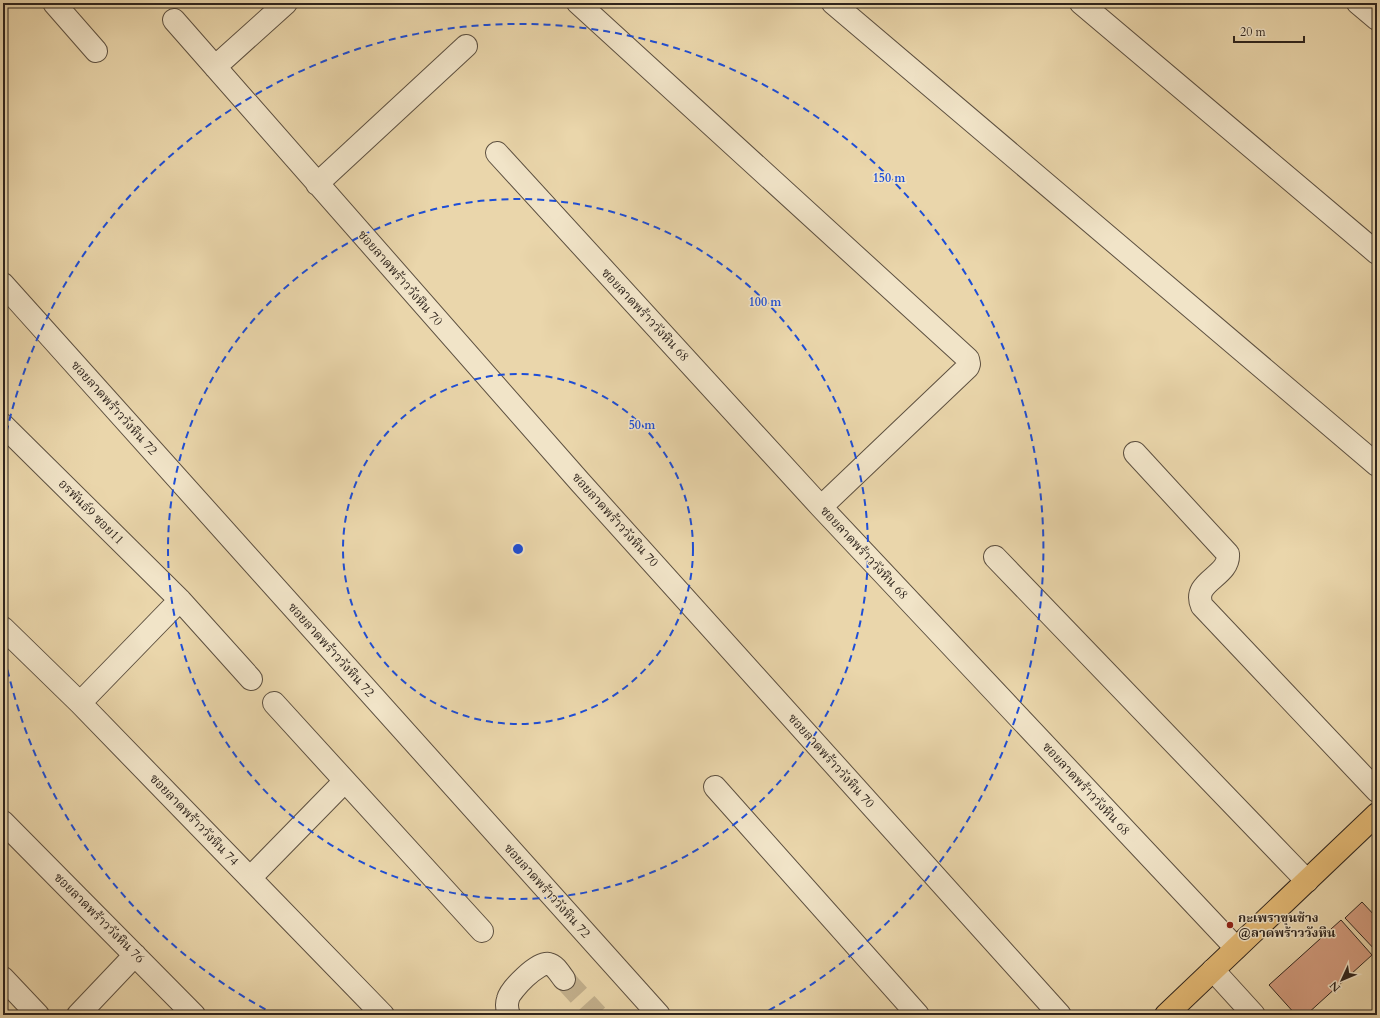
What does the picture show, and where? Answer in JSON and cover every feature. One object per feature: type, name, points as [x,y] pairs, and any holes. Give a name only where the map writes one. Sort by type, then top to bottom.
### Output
[{"type":"main road","points":[[1166,1015],[1377,814]]},
{"type":"street","points":[[54,3],[96,51]]},
{"type":"street","points":[[215,67],[286,3]]},
{"type":"street","points":[[578,3],[968,359],[968,368],[821,507]]},
{"type":"street","points":[[833,3],[1377,465]]},
{"type":"street","points":[[1082,3],[1377,253]]},
{"type":"street","points":[[1358,3],[1377,19]]},
{"type":"street","name":"ซอยลาดพร้าววังหิน 70","points":[[174,20],[575,476],[1060,1015]]},
{"type":"street","points":[[317,184],[466,46]]},
{"type":"street","name":"ซอยลาดพร้าววังหิน 68","points":[[497,153],[821,507],[1236,948]]},
{"type":"street","name":"ซอยลาดพร้าววังหิน 72","points":[[3,284],[659,1015]]},
{"type":"street","name":"อรพันธ์9 ซอย11","points":[[3,425],[180,600],[251,679]]},
{"type":"street","points":[[1136,453],[1228,554],[1226,566],[1202,589],[1200,597],[1202,606],[1377,791]]},
{"type":"street","points":[[995,557],[1307,881]]},
{"type":"street","points":[[80,703],[180,600]]},
{"type":"street","name":"ซอยลาดพร้าววังหิน 74","points":[[3,628],[80,703],[383,1015]]},
{"type":"street","points":[[274,703],[482,931]]},
{"type":"street","points":[[250,878],[345,781]]},
{"type":"street","points":[[715,787],[918,1015]]},
{"type":"street","name":"ซอยลาดพร้าววังหิน 76","points":[[3,822],[194,1015]]},
{"type":"street","points":[[78,1015],[135,955]]},
{"type":"street","points":[[509,1015],[507,1006],[511,991],[539,965],[548,963],[552,965],[564,979]]},
{"type":"street","points":[[1213,970],[1254,1015]]},
{"type":"street","points":[[3,978],[38,1015]]},
{"type":"building","points":[[1362,902],[1377,918],[1377,952],[1345,918]]},
{"type":"building","points":[[1341,920],[1372,955],[1306,1015],[1296,1015],[1269,985]]},
{"type":"tunnel","points":[[564,979],[597,1015]]},
{"type":"place","name":"กะเพราขุนช้าง @ลาดพร้าววังหิน","points":[[1230,925]]}]
